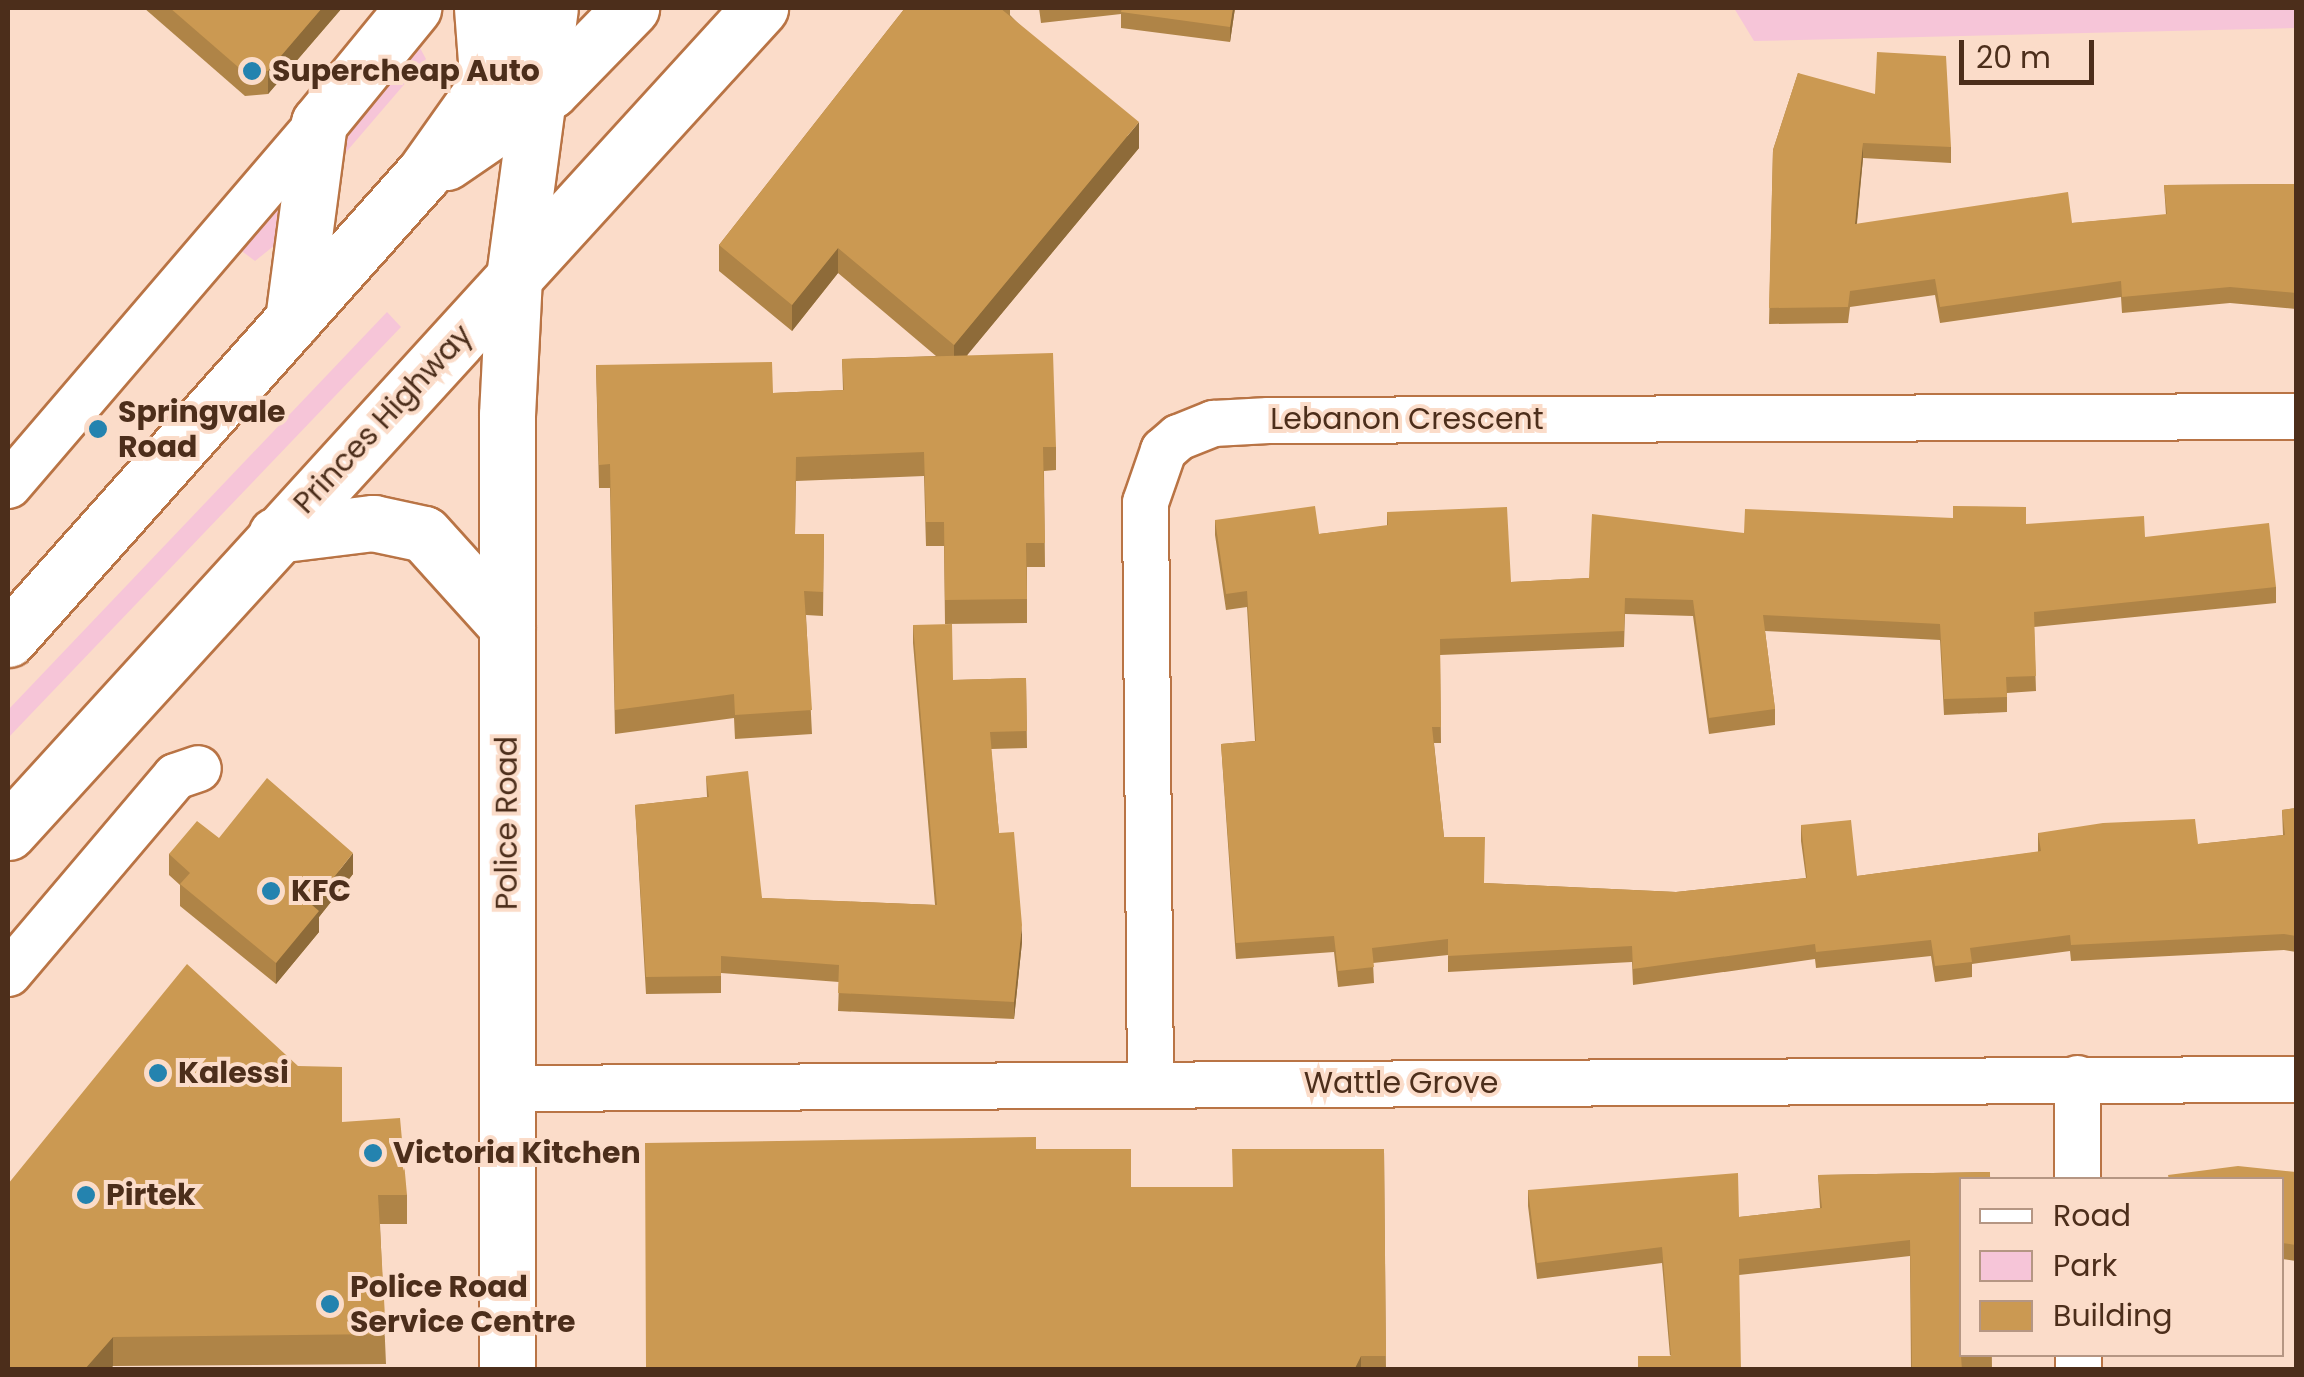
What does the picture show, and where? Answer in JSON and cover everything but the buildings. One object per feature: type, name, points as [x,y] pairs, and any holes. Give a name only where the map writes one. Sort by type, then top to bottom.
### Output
[{"type":"main road","points":[[293,320],[323,117],[413,8]]},
{"type":"main road","points":[[482,8],[506,106]]},
{"type":"main road","points":[[506,106],[541,8]]},
{"type":"main road","name":"Police Road","points":[[507,1370],[507,626],[514,277],[506,106],[550,8]]},
{"type":"main road","points":[[8,639],[425,172],[632,8]]},
{"type":"main road","name":"Princes Highway","points":[[8,832],[760,8]]},
{"type":"main road","points":[[276,535],[373,523],[424,534],[507,626]]},
{"type":"street","points":[[8,485],[323,117]]},
{"type":"street","name":"Lebanon Crescent","points":[[1150,1084],[1145,502],[1163,450],[1178,437],[1250,420],[2296,416]]},
{"type":"street","points":[[8,973],[175,776],[198,768]]},
{"type":"street","points":[[2077,1078],[2077,1177]]},
{"type":"street","name":"Wattle Grove","points":[[506,1088],[2296,1078]]},
{"type":"green space","points":[[1734,8],[2296,8],[2296,28],[1754,41]]},
{"type":"green space","points":[[413,35],[426,59],[341,158],[337,128]]},
{"type":"green space","points":[[283,193],[285,237],[255,261],[235,246]]},
{"type":"green space","points":[[387,312],[401,327],[8,738],[8,710]]},
{"type":"place","name":"Supercheap Auto","points":[[252,71]]},
{"type":"place","name":"Springvale Road","points":[[98,429]]},
{"type":"place","name":"KFC","points":[[271,891]]},
{"type":"place","name":"Kalessi","points":[[158,1073]]},
{"type":"place","name":"Victoria Kitchen","points":[[373,1153]]},
{"type":"place","name":"Pirtek","points":[[86,1195]]},
{"type":"place","name":"Police Road Service Centre","points":[[330,1304]]}]
